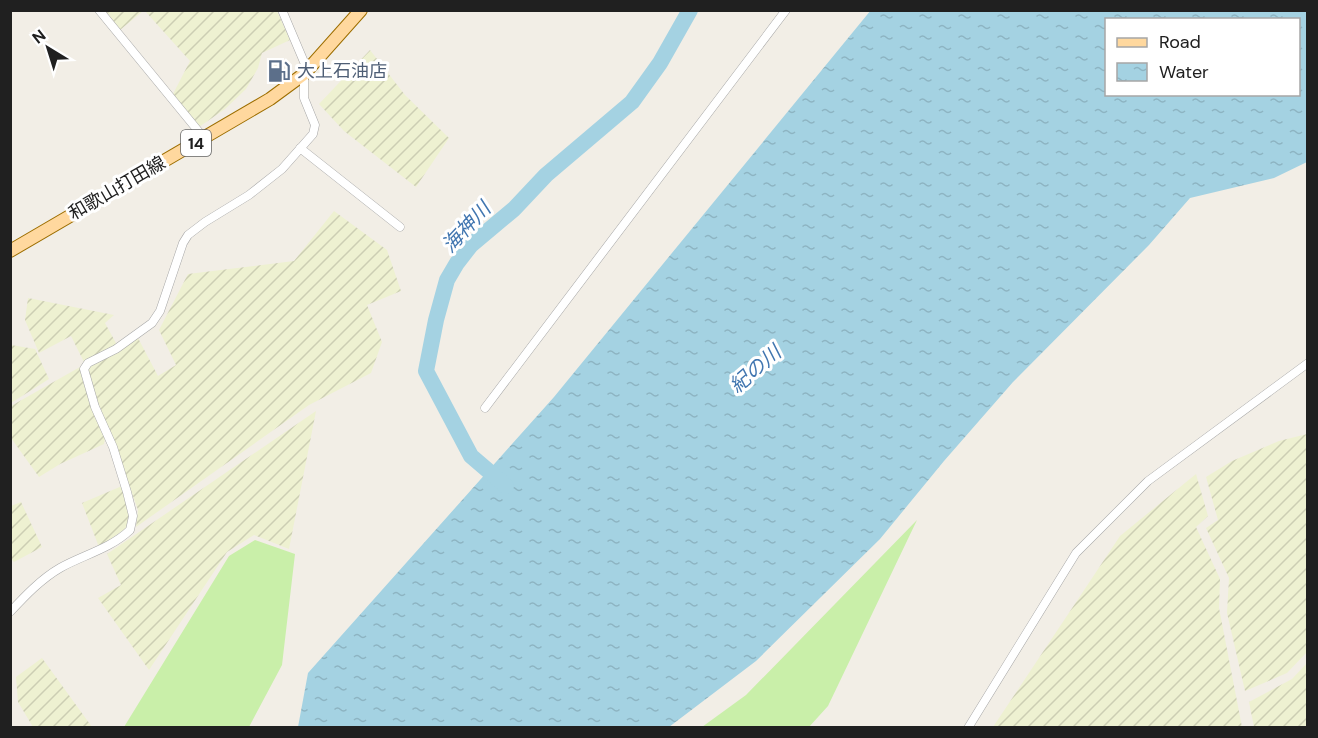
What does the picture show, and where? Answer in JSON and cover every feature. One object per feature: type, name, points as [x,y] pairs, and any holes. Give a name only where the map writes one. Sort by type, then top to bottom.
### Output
[{"type":"main road","name":"和歌山打田線","points":[[10,251],[270,99],[306,71],[361,10]]},
{"type":"street","points":[[99,10],[204,138]]},
{"type":"street","points":[[10,612],[42,581],[61,568],[96,553],[130,530],[133,516],[127,492],[113,447],[92,398],[84,369],[88,363],[116,349],[152,323],[160,311],[183,243],[188,235],[249,195],[282,169],[313,134],[315,125],[304,98],[306,71],[282,10]]},
{"type":"street","points":[[485,408],[786,10]]},
{"type":"street","points":[[300,148],[400,227]]},
{"type":"street","points":[[968,728],[1077,553],[1148,481],[1308,363]]},
{"type":"green space","points":[[106,11],[143,11],[120,30]]},
{"type":"green space","points":[[145,11],[277,11],[290,40],[262,53],[258,68],[246,89],[225,109],[199,127],[173,94],[190,61]]},
{"type":"green space","points":[[370,50],[405,95],[449,138],[416,187],[344,131],[319,104]]},
{"type":"green space","points":[[334,211],[387,250],[401,291],[367,305],[382,342],[371,373],[309,405],[136,527],[138,510],[89,380],[89,367],[138,338],[158,376],[176,365],[159,330],[188,274],[294,261]]},
{"type":"green space","points":[[28,298],[114,315],[105,323],[117,345],[84,362],[71,336],[39,353],[25,320]]},
{"type":"green space","points":[[11,345],[35,349],[49,379],[11,403]]},
{"type":"green space","points":[[80,367],[105,439],[104,444],[60,464],[39,477],[11,438],[11,406]]},
{"type":"green space","points":[[316,411],[289,549],[254,535],[227,552],[149,670],[98,598],[121,585],[107,554]]},
{"type":"green space","points":[[1307,434],[1307,652],[1287,673],[1245,691],[1227,613],[1229,578],[1206,528],[1218,520],[1206,477],[1232,461],[1279,441]]},
{"type":"green space","points":[[1196,474],[1208,516],[1196,527],[1220,579],[1219,608],[1242,727],[993,727],[1120,536]]},
{"type":"green space","points":[[122,486],[130,517],[128,527],[99,547],[82,503]]},
{"type":"green space","points":[[21,502],[42,547],[14,562],[11,559],[11,506]]},
{"type":"green space","points":[[917,520],[828,706],[809,727],[702,727],[746,695]]},
{"type":"green space","points":[[255,540],[295,554],[282,665],[249,727],[124,727],[229,556]]},
{"type":"green space","points":[[42,658],[92,727],[33,727],[18,702],[16,677]]},
{"type":"green space","points":[[1307,663],[1307,727],[1254,727],[1249,702],[1292,679]]},
{"type":"water","name":"紀の川","points":[[871,10],[1307,11],[1307,162],[1274,178],[1190,198],[1149,245],[1013,382],[880,539],[756,661],[669,727],[298,727],[308,673],[554,397]]},
{"type":"waterway","name":"海神川","points":[[506,486],[471,456],[426,371],[447,280],[471,245],[514,209],[546,175],[632,102],[660,63],[690,10]]},
{"type":"place","name":"大上石油店","points":[[279,71]]}]
